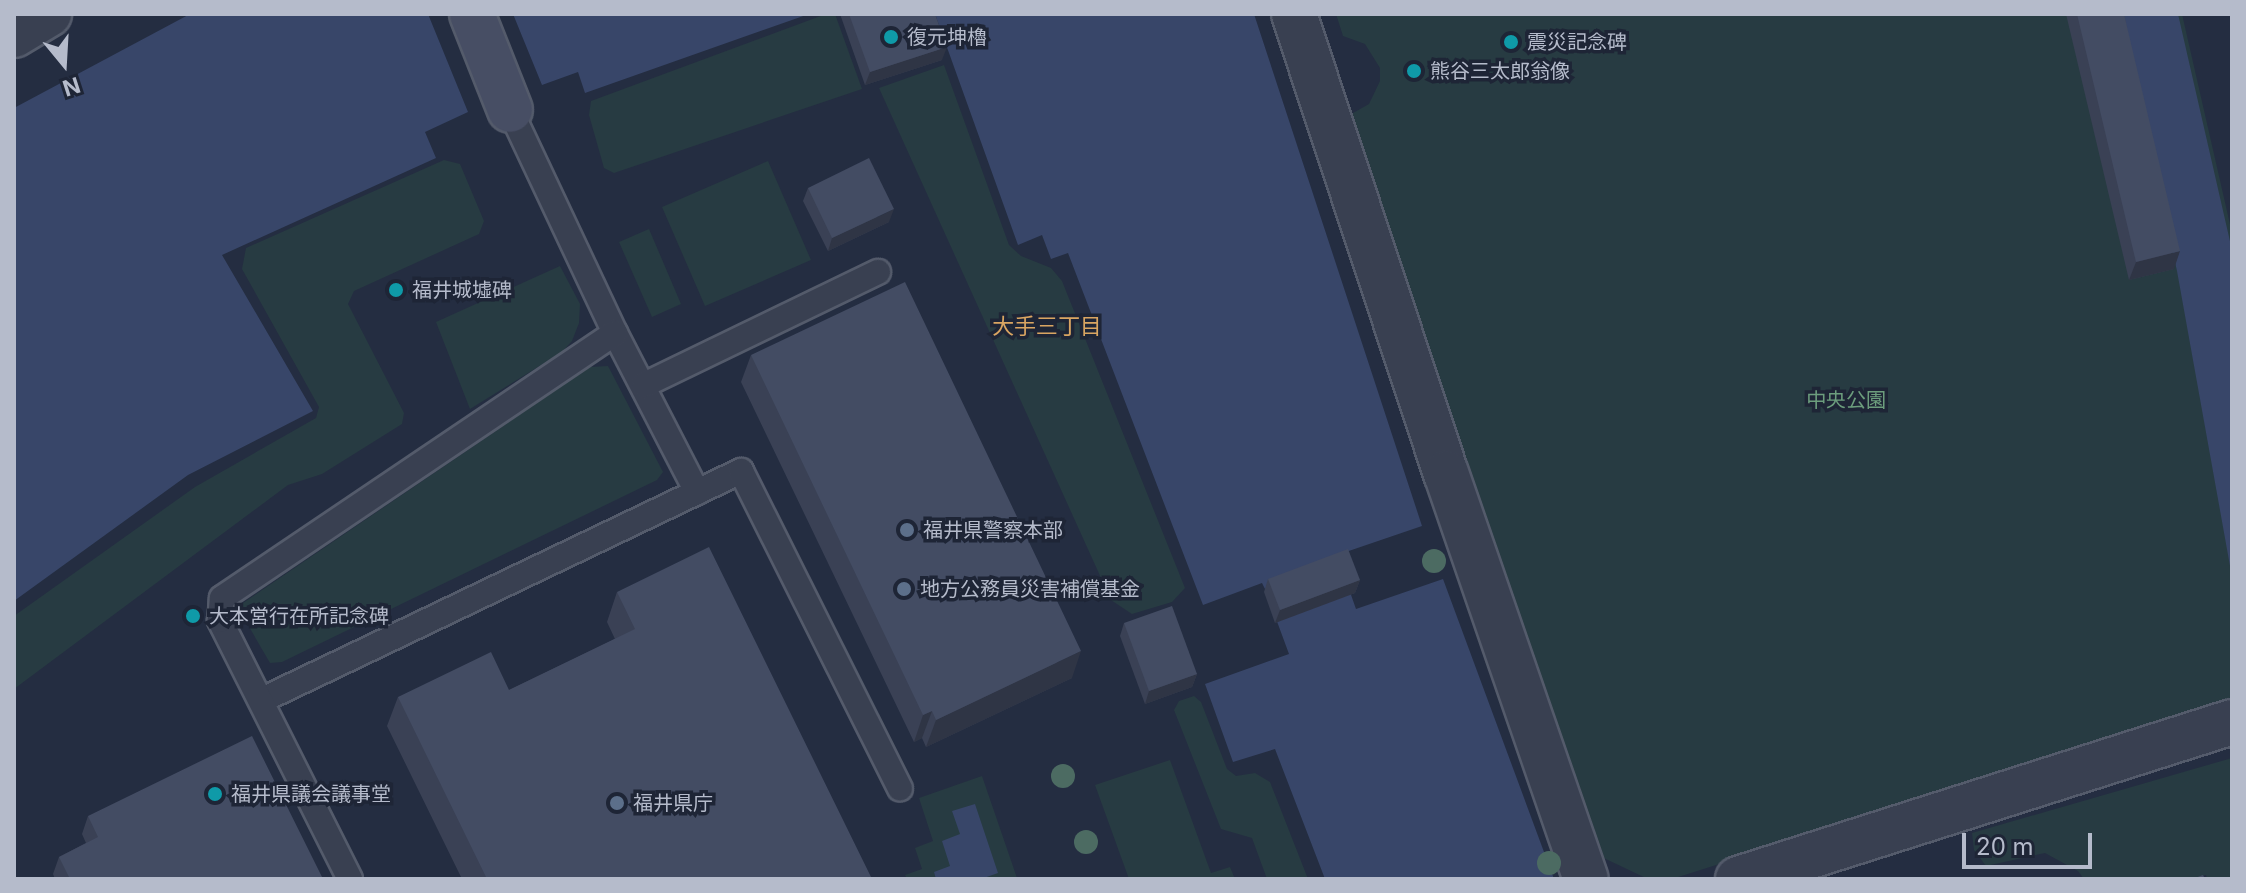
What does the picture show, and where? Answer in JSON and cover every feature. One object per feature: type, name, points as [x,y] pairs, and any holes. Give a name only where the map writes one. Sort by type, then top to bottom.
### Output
[{"type":"main road","points":[[472,14],[510,110]]},
{"type":"street","points":[[14,35],[49,14]]},
{"type":"street","points":[[1294,14],[1446,473],[1586,879]]},
{"type":"street","points":[[1738,879],[2232,722]]},
{"type":"lane","points":[[510,110],[615,333],[697,492]]},
{"type":"lane","points":[[644,385],[878,272]]},
{"type":"lane","points":[[350,879],[220,620],[219,603],[224,595],[615,333]]},
{"type":"lane","points":[[262,700],[741,471],[900,788]]},
{"type":"green space","points":[[826,14],[835,14],[862,89],[614,173],[604,168],[589,115],[591,101]]},
{"type":"green space","name":"中央公園","points":[[1336,14],[2182,14],[2232,233],[2232,701],[1672,879],[1648,879],[1589,851],[1346,117],[1369,104],[1380,81],[1380,68],[1365,44],[1343,36]]},
{"type":"green space","points":[[944,65],[1009,245],[1021,256],[1051,268],[1062,281],[1185,588],[1172,602],[1132,614],[1111,600],[879,88]]},
{"type":"green space","points":[[444,160],[460,164],[484,221],[479,234],[354,291],[348,304],[404,413],[402,424],[322,474],[288,485],[14,689],[14,616],[195,487],[316,418],[319,407],[242,269],[246,248]]},
{"type":"green space","points":[[768,161],[811,260],[705,306],[662,207]]},
{"type":"green space","points":[[649,229],[681,304],[652,317],[619,242]]},
{"type":"green space","points":[[560,266],[580,304],[579,323],[572,341],[562,352],[470,409],[436,322]]},
{"type":"green space","points":[[608,366],[663,472],[657,480],[282,662],[270,663],[241,613],[243,603],[590,367]]},
{"type":"green space","points":[[1194,696],[1201,702],[1227,769],[1236,776],[1255,773],[1270,782],[1308,879],[1267,879],[1252,838],[1221,829],[1174,710],[1179,701]]},
{"type":"green space","points":[[2232,758],[2232,879],[2207,879],[2206,875],[2189,879],[2084,879],[2078,871],[2045,853],[1986,866],[1974,850],[1972,833]]},
{"type":"green space","points":[[1170,760],[1211,873],[1230,867],[1235,879],[1129,879],[1095,785]]},
{"type":"green space","points":[[982,776],[1017,878],[907,879],[905,875],[922,869],[915,848],[933,841],[919,798]]},
{"type":"water","points":[[190,14],[428,14],[468,112],[425,132],[436,158],[222,255],[313,411],[188,475],[14,601],[14,108]]},
{"type":"water","points":[[513,14],[809,14],[585,93],[578,72],[542,85]]},
{"type":"water","points":[[935,14],[1254,14],[1422,526],[1337,555],[1356,609],[1443,579],[1554,879],[1325,879],[1275,749],[1233,762],[1205,684],[1289,654],[1265,589],[1262,583],[1203,605],[1068,253],[1051,259],[1042,235],[1018,245]]},
{"type":"water","points":[[2121,14],[2178,14],[2232,250],[2232,577],[2177,271]]},
{"type":"water","points":[[975,804],[998,873],[981,879],[936,879],[934,872],[950,866],[942,841],[960,834],[952,811]]},
{"type":"building","name":"復元坤櫓","points":[[849,14],[935,14],[947,47],[870,72]]},
{"type":"building","points":[[2077,14],[2124,14],[2180,251],[2136,262]]},
{"type":"building","points":[[869,158],[894,209],[832,238],[808,188]]},
{"type":"building","points":[[905,282],[1081,651],[936,720],[932,711],[923,715],[751,355]]},
{"type":"building","name":"福井県庁","points":[[709,547],[872,879],[487,879],[398,697],[491,652],[509,690],[635,629],[617,592]]},
{"type":"building","points":[[1348,549],[1360,580],[1280,610],[1268,579]]},
{"type":"building","points":[[1172,606],[1197,674],[1149,691],[1124,623]]},
{"type":"building","name":"福井県議会議事堂","points":[[252,736],[323,879],[70,879],[59,857],[98,837],[88,816]]},
{"type":"place","name":"復元坤櫓","points":[[891,37]]},
{"type":"place","name":"震災記念碑","points":[[1511,42]]},
{"type":"place","name":"熊谷三太郎翁像","points":[[1414,71]]},
{"type":"place","name":"福井城墟碑","points":[[396,290]]},
{"type":"place","name":"福井県警察本部","points":[[907,530]]},
{"type":"place","name":"地方公務員災害補償基金","points":[[904,589]]},
{"type":"place","name":"大本営行在所記念碑","points":[[193,616]]},
{"type":"place","name":"福井県議会議事堂","points":[[215,794]]},
{"type":"place","name":"福井県庁","points":[[617,803]]},
{"type":"district","name":"大手三丁目","points":[[1047,327]]}]
